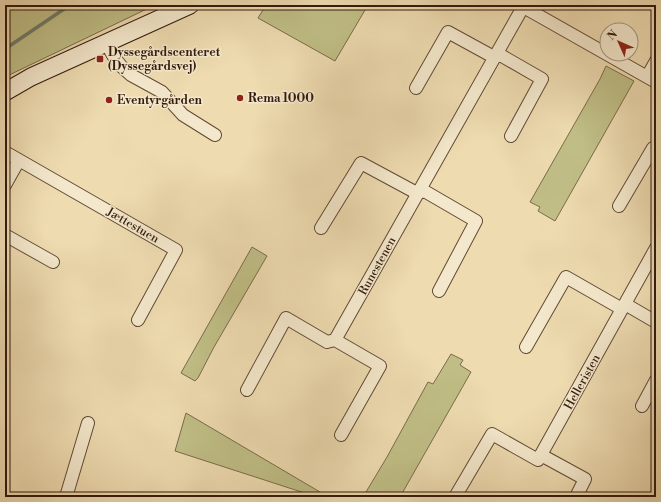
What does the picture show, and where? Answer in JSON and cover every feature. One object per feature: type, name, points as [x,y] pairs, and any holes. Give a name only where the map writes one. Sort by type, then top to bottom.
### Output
[{"type":"street","points":[[5,92],[31,77],[190,5]]},
{"type":"street","points":[[522,6],[652,79],[656,61]]},
{"type":"street","name":"Runestenen","points":[[335,340],[496,56],[522,6]]},
{"type":"street","points":[[416,88],[448,32],[490,55],[502,56],[542,79],[511,136]]},
{"type":"street","points":[[106,43],[114,57],[131,75],[162,92],[183,116],[216,135]]},
{"type":"street","points":[[619,206],[653,148],[656,150]]},
{"type":"street","name":"Jættestuen","points":[[5,152],[176,250],[138,320]]},
{"type":"street","points":[[5,185],[19,160]]},
{"type":"street","points":[[321,228],[361,163],[413,191],[426,192],[476,221],[439,291]]},
{"type":"street","points":[[5,235],[53,262]]},
{"type":"street","name":"Helleristen","points":[[541,455],[656,248]]},
{"type":"street","points":[[526,348],[566,278],[656,322]]},
{"type":"street","points":[[247,390],[286,318],[327,342],[335,340],[380,366],[341,434]]},
{"type":"street","points":[[642,406],[656,380]]},
{"type":"street","points":[[66,497],[88,423]]},
{"type":"street","points":[[455,497],[492,434],[538,460],[541,455],[586,479],[576,497]]},
{"type":"shaded area","points":[[5,5],[155,5],[5,77]]},
{"type":"shaded area","points":[[266,5],[368,5],[335,61],[258,18]]},
{"type":"shaded area","points":[[606,66],[634,81],[555,221],[538,211],[540,207],[530,202]]},
{"type":"shaded area","points":[[252,247],[267,256],[195,381],[181,373]]},
{"type":"shaded area","points":[[451,354],[463,360],[460,365],[471,372],[400,497],[363,497],[387,457],[428,382],[433,384]]},
{"type":"shaded area","points":[[186,413],[320,492],[317,497],[175,451]]},
{"type":"waterway","points":[[5,49],[70,5]]},
{"type":"place","name":"Dyssegårdscenteret (Dyssegårdsvej)","points":[[100,59]]},
{"type":"place","name":"Rema 1000","points":[[240,98]]},
{"type":"place","name":"Eventyrgården","points":[[109,100]]}]
